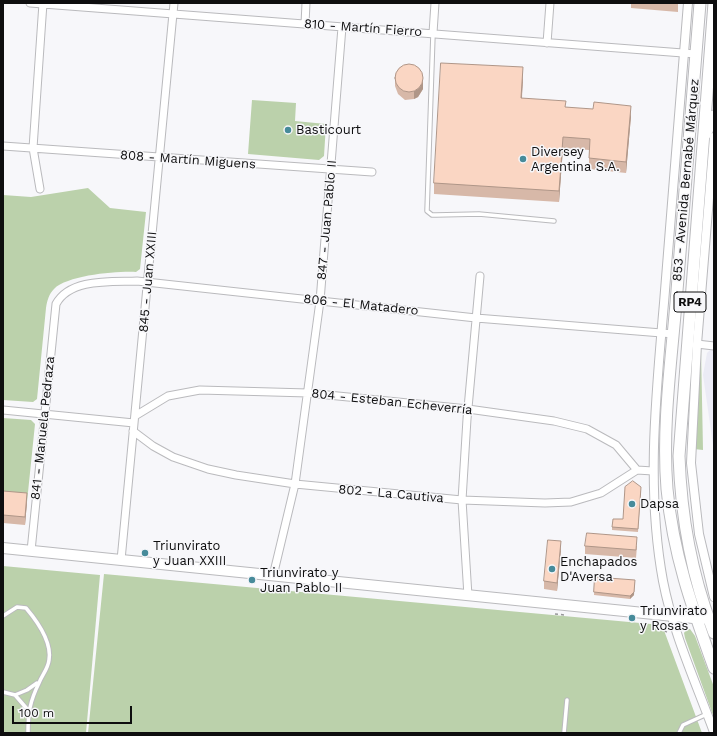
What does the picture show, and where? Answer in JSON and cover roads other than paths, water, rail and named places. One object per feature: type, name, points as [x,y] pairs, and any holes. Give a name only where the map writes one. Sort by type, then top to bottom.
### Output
[{"type":"main road","name":"853 - Avenida Bernabé Márquez","points":[[695,619],[681,570],[667,488],[667,432],[700,3]]},
{"type":"main road","name":"853 - Avenida Bernabé Márquez","points":[[711,620],[695,570],[685,522],[678,456],[714,3]]},
{"type":"main road","points":[[702,140],[714,116]]},
{"type":"main road","points":[[3,548],[711,620]]},
{"type":"main road","name":"RP4","points":[[695,619],[714,668]]},
{"type":"main road","name":"RP4","points":[[711,620],[714,633]]},
{"type":"street","name":"810 - Martín Fierro","points":[[30,3],[696,54]]},
{"type":"street","name":"845 - Juan XXIII","points":[[121,560],[174,3]]},
{"type":"street","points":[[305,24],[306,3]]},
{"type":"street","points":[[433,33],[435,3]]},
{"type":"street","points":[[547,42],[550,3]]},
{"type":"street","name":"853 - Avenida Bernabé Márquez","points":[[688,3],[661,333],[653,471],[655,515],[660,559],[671,616],[714,732]]},
{"type":"street","points":[[40,189],[33,148],[43,4]]},
{"type":"street","name":"847 - Juan Pablo II","points":[[273,576],[295,484],[320,301],[342,27]]},
{"type":"street","name":"853 - Avenida Bernabé Márquez","points":[[714,137],[711,204],[698,344],[691,463],[699,534],[714,597]]},
{"type":"street","name":"808 - Martín Miguens","points":[[3,146],[372,172]]},
{"type":"street","points":[[468,596],[462,500],[468,409],[480,276]]},
{"type":"street","name":"806 - El Matadero","points":[[56,304],[65,293],[93,284],[106,282],[148,282],[476,318],[674,334]]},
{"type":"street","name":"841 - Manuela Pedraza","points":[[31,551],[56,304]]},
{"type":"street","points":[[698,344],[714,346]]},
{"type":"street","name":"804 - Esteban Echeverría","points":[[134,423],[160,400],[189,391],[308,393],[468,409],[554,421],[587,429],[616,445],[637,470]]},
{"type":"street","name":"802 - La Cautiva","points":[[3,410],[134,423],[161,451],[188,463],[236,475],[295,484],[462,500],[545,503],[571,502],[601,493],[637,470]]},
{"type":"street","points":[[637,470],[653,471]]},
{"type":"lane","points":[[433,33],[427,210],[432,215],[479,214],[554,221]]},
{"type":"lane","points":[[3,616],[17,606],[26,608],[34,617],[48,644],[50,653],[46,670],[40,680],[28,710],[28,733]]},
{"type":"lane","points":[[15,695],[27,690],[40,680]]},
{"type":"lane","points":[[3,692],[15,695],[28,710]]},
{"type":"lane","points":[[564,733],[567,700]]},
{"type":"lane","points":[[679,733],[683,725],[707,714]]},
{"type":"place","name":"Basticourt","points":[[288,130]]},
{"type":"place","name":"Diversey Argentina S.A.","points":[[523,159]]},
{"type":"place","name":"Dapsa","points":[[632,504]]},
{"type":"place","name":"Triunvirato y Juan XXIII","points":[[145,553]]},
{"type":"place","name":"Enchapados D'Aversa","points":[[552,569]]},
{"type":"place","name":"Triunvirato y Juan Pablo II","points":[[252,580]]},
{"type":"place","name":"Triunvirato y Rosas","points":[[632,618]]}]
